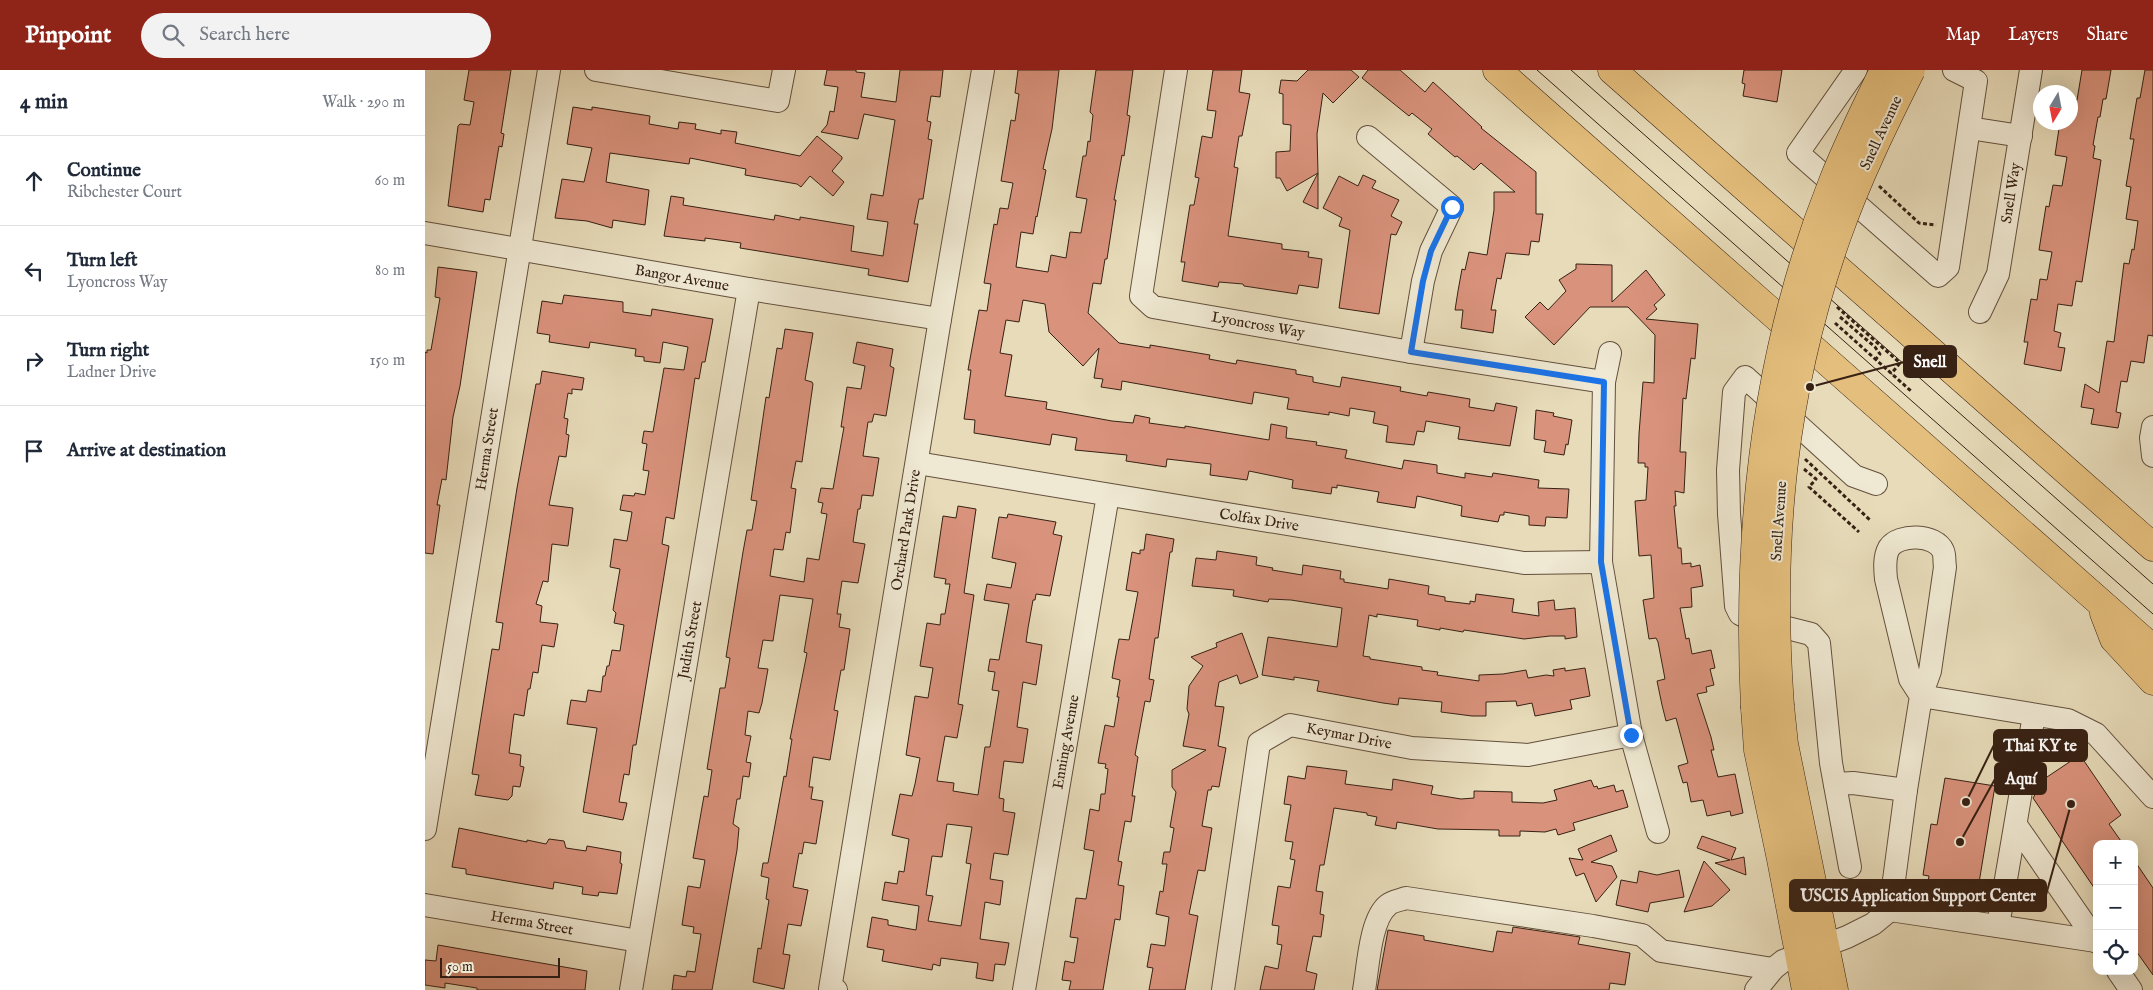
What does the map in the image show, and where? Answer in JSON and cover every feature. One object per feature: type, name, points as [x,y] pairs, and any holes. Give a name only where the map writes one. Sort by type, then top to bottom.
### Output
[{"type":"main road","points":[[1497,70],[2153,650]]},
{"type":"main road","points":[[1612,70],[2153,547]]},
{"type":"main road","name":"Snell Avenue","points":[[1834,990],[1784,744],[1768,707],[1752,653],[1753,570],[1758,505],[1772,394],[1797,291],[1820,215],[1845,152],[1884,70]]},
{"type":"main road","name":"Snell Avenue","points":[[1806,990],[1758,750],[1768,707],[1776,651],[1775,574],[1783,455],[1792,398],[1810,321],[1837,234],[1866,162],[1911,70]]},
{"type":"main road","points":[[2099,602],[2113,639],[2153,681]]},
{"type":"street","name":"Herma Street","points":[[425,829],[549,70]]},
{"type":"street","points":[[596,70],[778,101],[784,70]]},
{"type":"street","name":"Orchard Park Drive","points":[[833,990],[940,319],[983,70]]},
{"type":"street","name":"Lyoncross Way","points":[[1176,70],[1141,296],[1153,307],[1411,352],[1604,382]]},
{"type":"street","points":[[1855,70],[1798,153],[1937,276],[1948,267],[1976,81],[1954,70]]},
{"type":"street","name":"Snell Way","points":[[1980,312],[1998,274],[2031,70]]},
{"type":"street","points":[[1969,128],[2021,136]]},
{"type":"street","points":[[1368,137],[1452,207],[1431,251],[1423,281],[1411,352]]},
{"type":"street","name":"Bangor Avenue","points":[[425,233],[749,289],[940,319]]},
{"type":"street","name":"Judith Street","points":[[631,990],[749,289]]},
{"type":"street","points":[[1610,353],[1604,382],[1601,562],[1631,735],[1658,832]]},
{"type":"street","points":[[1850,867],[1831,763],[1819,643],[1811,634],[1748,618],[1740,614],[1736,606],[1729,514],[1728,470],[1734,392],[1745,377],[1854,476],[1876,484]]},
{"type":"street","points":[[2153,427],[2151,438],[2153,456]]},
{"type":"street","name":"Colfax Drive","points":[[917,463],[1524,563],[1601,562]]},
{"type":"street","name":"Enning Avenue","points":[[1024,990],[1108,495]]},
{"type":"street","points":[[1756,990],[1771,980],[1783,961],[1847,938],[1873,924],[1890,910],[1921,696],[1930,671],[1945,567],[1943,551],[1935,543],[1911,537],[1898,539],[1889,548],[1885,564],[1910,679],[1921,696],[2068,720],[2096,734],[2153,797]]},
{"type":"street","points":[[1998,926],[2034,715]]},
{"type":"street","name":"Keymar Drive","points":[[1223,990],[1259,743],[1290,725],[1412,748],[1528,755],[1631,735]]},
{"type":"street","points":[[1835,784],[1853,783],[1906,790]]},
{"type":"street","points":[[2016,824],[2093,937]]},
{"type":"street","points":[[1364,990],[1373,934],[1380,916],[1388,904],[1406,898],[1642,935],[1661,951],[1771,980]]},
{"type":"street","name":"Herma Street","points":[[425,905],[639,941]]},
{"type":"street","points":[[1890,910],[2093,941]]},
{"type":"street","points":[[2120,975],[2131,990]]},
{"type":"path","points":[[1886,192],[1919,223],[1954,227]]},
{"type":"path","points":[[1831,303],[1900,363],[1891,374]]},
{"type":"path","points":[[1840,317],[1875,347],[1880,354],[1875,360]]},
{"type":"path","points":[[1835,323],[1911,391]]},
{"type":"path","points":[[1799,454],[1870,520]]},
{"type":"path","points":[[1798,464],[1815,479],[1809,487],[1859,532]]},
{"type":"building","points":[[469,70],[511,70],[501,133],[504,134],[502,147],[499,146],[490,200],[485,199],[483,212],[448,206],[458,126],[460,124],[470,125],[474,102],[464,100]]},
{"type":"building","points":[[827,70],[856,70],[856,72],[865,73],[861,97],[896,102],[900,70],[943,70],[940,97],[931,96],[927,121],[931,122],[928,139],[932,140],[923,199],[919,199],[914,224],[918,224],[908,282],[868,275],[869,269],[740,248],[741,243],[705,238],[705,241],[664,236],[671,196],[684,198],[683,205],[774,220],[775,215],[800,220],[800,217],[854,226],[851,251],[883,256],[888,222],[867,219],[871,194],[883,196],[895,120],[864,114],[858,139],[821,132],[827,125],[830,111],[834,112],[838,87],[824,85]]},
{"type":"building","points":[[1018,70],[1059,70],[1052,129],[1043,169],[1046,170],[1037,217],[1033,234],[1021,232],[1016,267],[1048,272],[1051,255],[1066,258],[1070,232],[1081,233],[1087,199],[1076,197],[1083,156],[1086,156],[1088,141],[1090,142],[1093,115],[1090,112],[1096,70],[1133,70],[1127,115],[1130,116],[1124,156],[1122,155],[1114,200],[1116,200],[1107,259],[1105,259],[1101,284],[1093,283],[1088,313],[1119,343],[1150,348],[1150,345],[1210,355],[1209,359],[1236,364],[1237,360],[1296,370],[1296,374],[1313,377],[1313,382],[1340,387],[1342,377],[1401,387],[1400,391],[1427,396],[1428,392],[1470,399],[1469,407],[1494,411],[1496,403],[1517,407],[1510,446],[1458,439],[1460,427],[1426,421],[1424,432],[1417,431],[1414,445],[1386,442],[1388,426],[1373,423],[1375,412],[1350,408],[1349,416],[1329,412],[1329,415],[1287,409],[1289,398],[1254,392],[1252,404],[1122,381],[1121,390],[1101,387],[1103,379],[1094,378],[1099,348],[1083,366],[1049,332],[1045,304],[1023,300],[1019,322],[1006,320],[1000,353],[1012,355],[1005,396],[1047,402],[1046,409],[1112,421],[1133,423],[1135,415],[1150,418],[1149,423],[1185,428],[1185,426],[1269,440],[1271,424],[1287,427],[1286,438],[1317,442],[1316,445],[1347,450],[1345,458],[1402,469],[1404,460],[1437,465],[1437,473],[1465,478],[1465,473],[1492,477],[1493,473],[1539,480],[1538,488],[1569,489],[1567,518],[1546,517],[1545,526],[1529,525],[1529,516],[1504,512],[1504,515],[1500,515],[1498,522],[1461,516],[1462,506],[1417,496],[1415,508],[1377,502],[1379,492],[1337,485],[1337,488],[1332,487],[1331,494],[1292,488],[1293,480],[1249,471],[1247,480],[1210,475],[1211,464],[1167,459],[1166,467],[1126,461],[1127,455],[1075,450],[1077,438],[1052,434],[1050,445],[974,433],[975,420],[964,419],[971,370],[968,370],[979,310],[987,311],[991,284],[984,283],[994,224],[997,225],[1000,208],[1008,209],[1013,183],[1001,181],[1011,120],[1015,121],[1019,94],[1015,93]]},
{"type":"building","points":[[1213,70],[1242,70],[1239,92],[1250,94],[1242,136],[1239,136],[1234,167],[1238,168],[1228,236],[1282,244],[1282,249],[1309,252],[1308,257],[1322,259],[1318,288],[1299,285],[1297,294],[1244,286],[1243,284],[1219,282],[1218,287],[1182,281],[1185,262],[1181,262],[1190,205],[1194,205],[1199,178],[1195,177],[1202,136],[1212,138],[1216,111],[1207,110]]},
{"type":"building","points":[[1308,70],[1351,70],[1359,77],[1333,103],[1323,93],[1317,134],[1318,173],[1287,191],[1280,178],[1276,178],[1276,152],[1290,151],[1291,125],[1283,124],[1283,94],[1279,93],[1281,80],[1297,81]]},
{"type":"building","points":[[1368,70],[1400,70],[1425,92],[1433,82],[1481,128],[1536,172],[1536,214],[1543,214],[1539,242],[1531,241],[1529,255],[1506,253],[1501,279],[1497,278],[1491,310],[1496,310],[1493,333],[1461,328],[1463,310],[1455,310],[1462,269],[1465,270],[1469,252],[1487,255],[1494,210],[1494,192],[1515,192],[1481,163],[1474,170],[1457,156],[1455,157],[1428,134],[1432,129],[1412,113],[1409,116],[1362,78]]},
{"type":"building","points":[[1744,70],[1782,70],[1777,102],[1743,96],[1745,84],[1742,83]]},
{"type":"building","points":[[2082,70],[2111,70],[2106,99],[2103,99],[2093,145],[2095,146],[2093,158],[2101,160],[2082,282],[2076,281],[2072,306],[2058,304],[2054,331],[2061,333],[2058,347],[2065,348],[2061,371],[2024,364],[2028,342],[2024,342],[2031,299],[2037,300],[2040,279],[2047,280],[2052,252],[2039,250],[2046,206],[2049,207],[2053,185],[2062,186],[2067,157],[2055,155],[2059,130],[2078,130],[2078,94]]},
{"type":"building","points":[[2145,70],[2153,70],[2153,336],[2148,335],[2144,363],[2131,361],[2127,382],[2121,381],[2116,412],[2121,413],[2118,428],[2091,424],[2094,409],[2081,407],[2085,384],[2099,393],[2107,341],[2114,342],[2124,263],[2129,264],[2132,249],[2134,250],[2138,221],[2126,219],[2131,187],[2126,186],[2134,139],[2130,139],[2137,98],[2140,98]]},
{"type":"building","points":[[573,107],[592,110],[592,107],[650,116],[649,124],[678,129],[679,122],[696,124],[695,129],[721,134],[721,130],[737,132],[735,143],[800,156],[817,136],[842,157],[832,171],[844,182],[833,196],[810,176],[801,187],[797,184],[745,175],[746,169],[690,158],[689,164],[610,153],[606,182],[649,190],[645,225],[613,220],[612,228],[587,221],[555,218],[562,179],[584,182],[592,148],[567,144]]},
{"type":"building","points":[[1318,173],[1318,209],[1303,202]]},
{"type":"building","points":[[1363,175],[1376,181],[1372,188],[1399,200],[1391,216],[1402,222],[1396,235],[1391,234],[1379,314],[1339,308],[1350,230],[1339,226],[1342,218],[1323,208],[1339,176],[1358,186]]},
{"type":"building","points":[[1576,264],[1612,265],[1612,302],[1646,270],[1665,295],[1654,305],[1657,309],[1646,319],[1698,324],[1695,359],[1691,358],[1686,399],[1683,398],[1680,452],[1686,452],[1684,493],[1675,491],[1676,506],[1674,506],[1678,548],[1681,548],[1682,564],[1691,563],[1691,567],[1700,565],[1703,586],[1691,588],[1692,607],[1680,608],[1686,639],[1689,638],[1692,654],[1711,650],[1715,668],[1710,669],[1714,685],[1706,687],[1707,692],[1697,694],[1711,737],[1714,750],[1711,750],[1718,777],[1735,774],[1743,813],[1731,816],[1730,811],[1707,816],[1703,800],[1691,802],[1687,782],[1683,783],[1678,766],[1688,763],[1676,718],[1666,721],[1657,681],[1665,679],[1658,642],[1656,638],[1649,639],[1643,600],[1654,598],[1651,555],[1639,556],[1635,501],[1646,500],[1648,467],[1645,467],[1645,463],[1638,463],[1639,434],[1643,382],[1654,383],[1655,335],[1628,307],[1590,307],[1554,345],[1525,317],[1540,302],[1548,310],[1566,291],[1559,280],[1576,269]]},
{"type":"building","points":[[438,267],[477,272],[460,386],[453,417],[446,480],[442,479],[437,505],[440,505],[433,554],[425,553],[425,352],[427,353],[427,350],[431,350],[440,298],[435,297]]},
{"type":"building","points":[[564,295],[623,302],[623,312],[651,316],[652,309],[713,319],[705,362],[702,362],[699,379],[695,378],[674,519],[666,517],[662,544],[669,546],[636,745],[633,745],[629,775],[624,774],[619,802],[627,803],[623,820],[583,812],[597,728],[567,724],[571,700],[586,702],[588,690],[601,692],[603,676],[605,676],[607,666],[609,666],[612,650],[620,651],[624,625],[614,623],[616,613],[613,610],[620,569],[610,567],[614,539],[627,541],[632,512],[620,510],[623,495],[634,496],[635,493],[645,495],[649,471],[643,470],[647,444],[642,443],[644,431],[653,432],[664,368],[684,370],[688,347],[663,342],[660,363],[644,361],[644,357],[635,356],[636,349],[590,342],[589,348],[549,342],[550,335],[537,333],[542,301],[562,304]]},
{"type":"building","points":[[785,329],[813,333],[805,380],[813,384],[802,462],[796,461],[791,488],[796,489],[790,533],[786,532],[783,550],[774,549],[770,576],[804,582],[807,558],[819,560],[827,514],[821,513],[823,503],[818,502],[821,488],[833,489],[844,427],[841,427],[847,387],[861,389],[865,366],[853,363],[857,342],[893,349],[890,366],[894,368],[886,416],[874,414],[872,422],[868,422],[863,456],[879,458],[873,496],[862,495],[860,509],[858,509],[853,542],[865,544],[858,583],[842,581],[837,614],[841,614],[839,627],[850,629],[844,670],[841,670],[834,710],[838,711],[830,760],[813,757],[809,787],[813,787],[811,799],[823,801],[816,844],[804,842],[802,854],[799,853],[793,887],[808,890],[801,926],[788,924],[783,954],[790,955],[784,989],[753,982],[758,948],[761,949],[769,900],[766,899],[769,878],[761,876],[763,863],[768,863],[784,776],[786,777],[792,739],[790,739],[807,653],[804,652],[813,599],[780,595],[773,641],[763,640],[758,668],[768,669],[762,703],[759,713],[748,711],[745,735],[751,736],[746,762],[751,763],[749,777],[743,776],[740,799],[737,799],[733,824],[739,828],[737,850],[712,990],[672,990],[674,975],[686,977],[687,971],[695,972],[701,934],[693,933],[694,927],[682,925],[688,886],[700,888],[705,860],[693,858],[704,796],[708,797],[712,770],[707,769],[720,688],[725,688],[730,658],[726,657],[743,552],[747,530],[752,530],[757,501],[751,500],[766,397],[769,398],[777,348],[782,349]]},
{"type":"building","points":[[542,371],[584,378],[582,390],[572,389],[572,394],[568,393],[564,418],[568,419],[566,434],[569,435],[566,457],[559,456],[549,505],[573,508],[568,546],[552,544],[548,582],[543,581],[536,604],[542,606],[540,622],[558,624],[554,647],[542,645],[538,673],[533,672],[524,716],[514,714],[509,753],[521,755],[520,766],[524,767],[520,787],[513,786],[512,796],[508,800],[475,795],[479,775],[472,774],[492,649],[499,650],[503,623],[496,622],[536,384],[540,384]]},
{"type":"building","points":[[1536,410],[1554,413],[1553,416],[1572,420],[1568,445],[1566,444],[1564,455],[1544,452],[1546,441],[1534,439]]},
{"type":"building","points":[[958,506],[976,509],[964,593],[974,595],[958,704],[963,705],[957,738],[945,736],[937,781],[954,783],[953,791],[978,795],[985,747],[990,747],[999,691],[992,690],[995,672],[988,671],[990,659],[999,660],[1009,604],[984,600],[987,584],[1011,588],[1016,563],[992,558],[999,517],[1007,518],[1008,514],[1056,522],[1053,534],[1062,536],[1050,596],[1036,594],[1035,600],[1033,600],[1028,628],[1026,642],[1042,645],[1036,685],[1023,682],[1017,727],[1028,729],[1023,763],[1004,761],[999,798],[1004,799],[1003,811],[1015,813],[1008,855],[994,853],[990,879],[1003,881],[1000,905],[985,902],[980,939],[1009,943],[1005,965],[995,964],[993,981],[976,978],[978,963],[941,958],[940,966],[933,964],[932,970],[882,961],[884,950],[867,947],[872,917],[888,920],[888,925],[916,930],[919,906],[882,900],[885,882],[897,884],[899,871],[904,872],[909,839],[892,835],[900,794],[912,796],[920,758],[906,755],[915,696],[928,698],[933,668],[920,666],[927,623],[940,625],[941,614],[945,614],[950,584],[945,584],[946,579],[934,577],[943,516],[956,518]],"holes":[[[947,824],[972,827],[966,863],[971,864],[961,926],[928,921],[933,896],[926,895],[932,856],[942,857]]]},
{"type":"building","points":[[1146,534],[1174,539],[1172,552],[1170,552],[1158,638],[1155,638],[1149,679],[1154,680],[1150,702],[1145,701],[1135,755],[1138,757],[1132,796],[1135,796],[1131,822],[1125,821],[1118,861],[1122,862],[1118,885],[1124,886],[1120,920],[1115,919],[1103,990],[1069,990],[1071,981],[1062,980],[1065,961],[1074,963],[1078,938],[1070,937],[1076,898],[1086,899],[1094,851],[1084,849],[1090,809],[1099,811],[1101,794],[1105,794],[1108,769],[1105,768],[1106,764],[1098,763],[1105,725],[1114,727],[1119,697],[1117,697],[1120,680],[1112,678],[1115,660],[1119,639],[1129,640],[1138,592],[1126,590],[1132,552],[1140,554],[1140,550],[1144,550]]},
{"type":"building","points":[[1217,551],[1257,557],[1256,565],[1302,575],[1303,565],[1341,571],[1340,579],[1344,579],[1344,582],[1388,589],[1389,579],[1429,586],[1428,594],[1445,597],[1445,601],[1470,604],[1470,601],[1475,602],[1476,594],[1514,599],[1512,612],[1539,616],[1538,602],[1554,600],[1555,610],[1575,608],[1577,637],[1565,639],[1565,636],[1524,639],[1464,630],[1463,632],[1440,628],[1440,630],[1417,626],[1418,620],[1377,614],[1377,617],[1369,615],[1363,656],[1370,657],[1370,659],[1422,667],[1422,670],[1438,672],[1437,675],[1479,681],[1479,675],[1503,674],[1526,670],[1528,678],[1546,675],[1554,676],[1553,670],[1565,668],[1565,671],[1585,668],[1590,696],[1570,700],[1572,709],[1535,716],[1532,703],[1517,706],[1516,701],[1486,702],[1486,716],[1472,716],[1441,712],[1442,702],[1399,698],[1398,705],[1383,703],[1317,691],[1319,681],[1294,677],[1294,680],[1262,675],[1268,637],[1337,647],[1342,608],[1291,600],[1269,599],[1268,602],[1233,596],[1234,590],[1192,586],[1196,558],[1216,560]]},
{"type":"building","points":[[1242,633],[1258,677],[1240,684],[1237,675],[1219,682],[1215,706],[1224,707],[1218,746],[1226,748],[1219,787],[1212,786],[1211,790],[1208,790],[1202,826],[1212,828],[1205,871],[1198,870],[1189,914],[1198,916],[1185,990],[1149,990],[1153,968],[1147,967],[1151,944],[1165,946],[1169,917],[1156,914],[1160,891],[1163,892],[1167,864],[1162,864],[1164,852],[1170,852],[1174,828],[1170,827],[1176,792],[1172,787],[1172,770],[1206,750],[1183,746],[1189,714],[1187,709],[1189,686],[1203,666],[1191,657],[1217,647],[1216,643]]},
{"type":"building","points":[[2080,755],[2121,815],[2109,824],[2120,840],[2093,840],[2093,886],[2033,798],[2036,793],[2035,785]]},
{"type":"building","points":[[1307,766],[1347,771],[1345,784],[1392,790],[1393,779],[1433,786],[1431,794],[1461,799],[1474,798],[1474,791],[1512,792],[1512,802],[1543,803],[1557,800],[1554,790],[1591,780],[1594,787],[1597,786],[1598,789],[1614,785],[1616,792],[1623,790],[1628,807],[1573,823],[1575,830],[1558,835],[1556,829],[1545,832],[1520,831],[1520,836],[1499,836],[1499,830],[1438,829],[1397,822],[1396,829],[1375,825],[1377,817],[1367,815],[1367,813],[1334,808],[1324,865],[1320,865],[1316,891],[1323,892],[1320,914],[1324,915],[1321,937],[1313,936],[1306,971],[1317,974],[1314,990],[1260,990],[1265,966],[1278,969],[1282,945],[1277,944],[1279,926],[1272,925],[1278,886],[1290,888],[1295,860],[1290,859],[1293,842],[1285,841],[1291,805],[1284,804],[1288,776],[1305,779]]},
{"type":"building","points":[[1945,778],[1995,786],[1975,907],[1925,899],[1929,876],[1923,875],[1931,824],[1937,825]]},
{"type":"building","points":[[459,828],[527,842],[527,840],[546,844],[549,839],[564,841],[566,848],[586,851],[587,846],[621,852],[620,863],[622,864],[617,894],[599,892],[598,896],[582,894],[583,887],[554,882],[553,889],[466,874],[466,869],[452,867]]},
{"type":"building","points":[[1611,835],[1617,851],[1591,862],[1612,866],[1617,877],[1596,902],[1584,873],[1576,876],[1569,858],[1583,860],[1578,849]]},
{"type":"building","points":[[1702,836],[1736,848],[1731,860],[1744,857],[1746,875],[1715,863],[1730,860],[1697,848]]},
{"type":"building","points":[[1704,861],[1730,890],[1712,906],[1684,912]]},
{"type":"building","points":[[2138,866],[2153,888],[2153,975],[2138,954]]},
{"type":"building","points":[[1679,870],[1684,897],[1650,903],[1648,912],[1616,905],[1621,880],[1637,883],[1639,871],[1657,875]]},
{"type":"building","points":[[1513,927],[1580,937],[1578,944],[1630,953],[1625,985],[1610,983],[1609,990],[1377,990],[1388,930],[1424,936],[1424,940],[1493,952],[1497,931],[1512,933]]},
{"type":"building","points":[[438,945],[587,971],[585,990],[477,990],[477,988],[445,983],[445,988],[425,985],[425,960],[436,961]]},
{"type":"tram line","points":[[1537,70],[2153,614]]},
{"type":"tram line","points":[[1571,70],[2153,584]]},
{"type":"place","name":"Snell","points":[[1810,387]]},
{"type":"place","name":"Thai KY te","points":[[1966,802]]},
{"type":"place","name":"USCIS Application Support Center","points":[[2071,804]]},
{"type":"place","name":"Aquí","points":[[1960,842]]},
{"type":"route","points":[[1452,207],[1431,251],[1423,281],[1411,352],[1604,382],[1601,562],[1631,735]]}]
